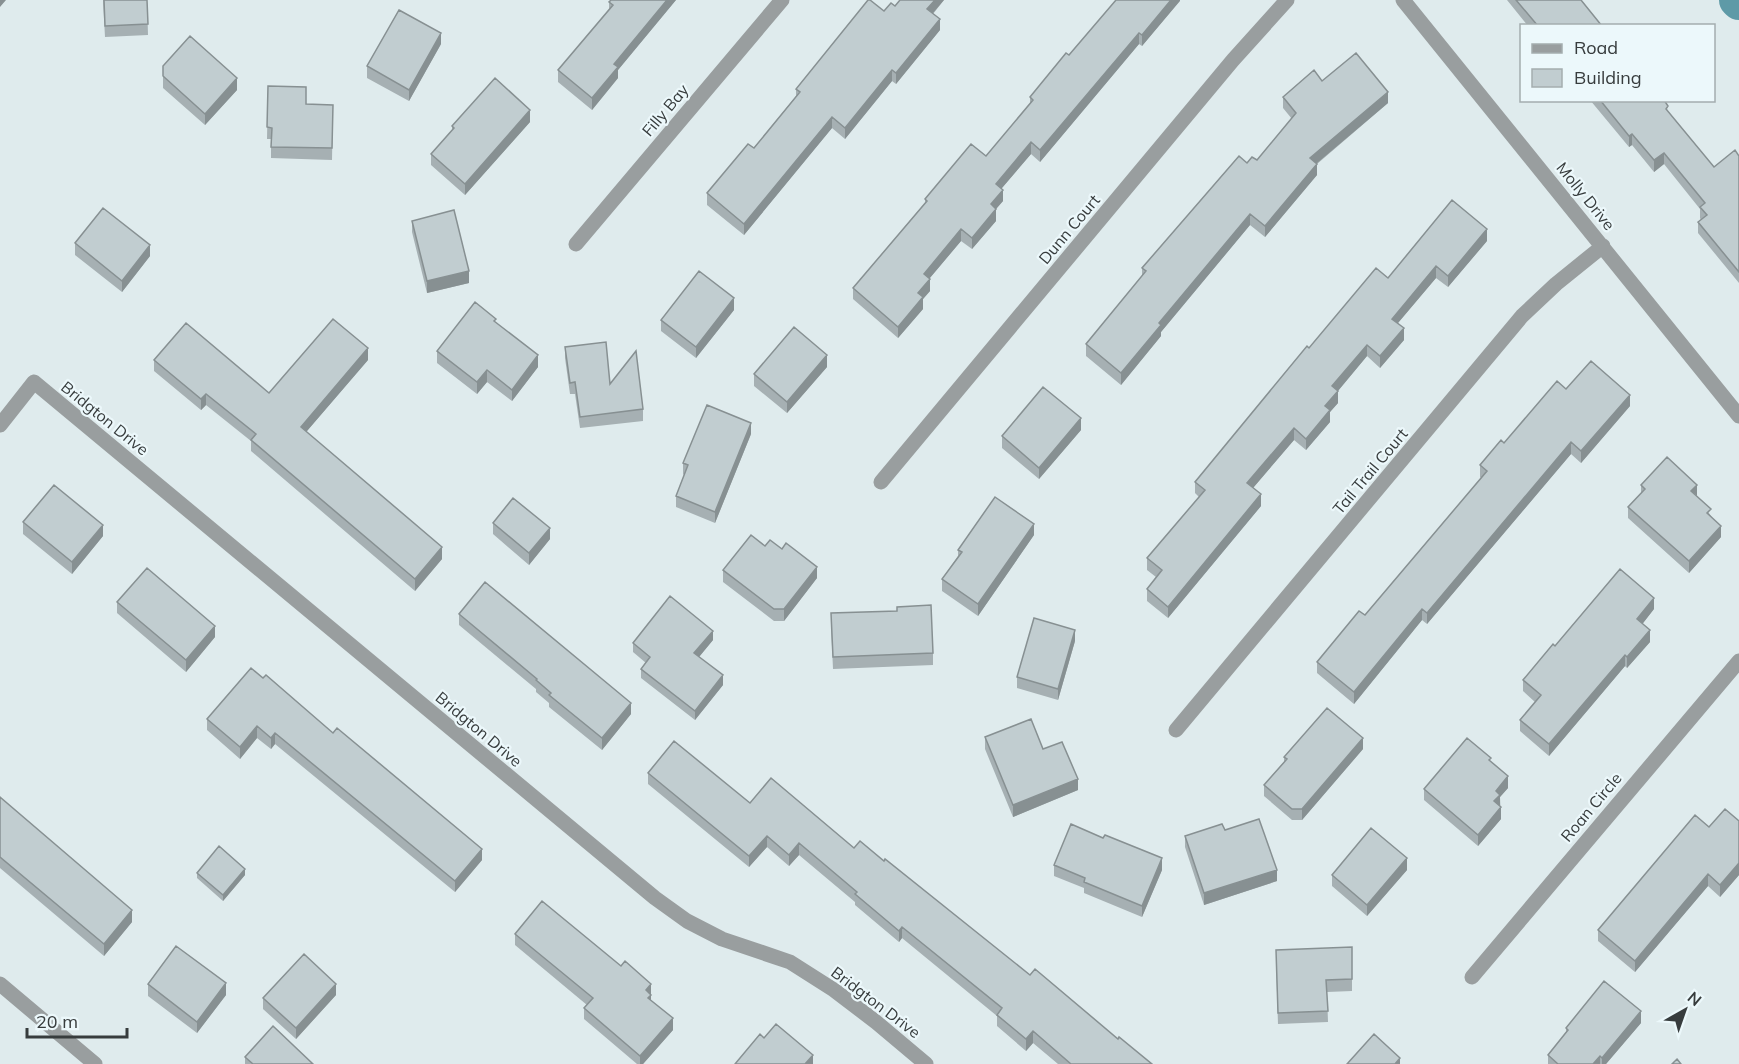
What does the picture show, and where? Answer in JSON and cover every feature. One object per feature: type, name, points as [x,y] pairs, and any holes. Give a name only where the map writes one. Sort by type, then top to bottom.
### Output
[{"type":"street","name":"Filly Bay","points":[[576,244],[782,0]]},
{"type":"street","name":"Dunn Court","points":[[881,482],[1233,60],[1287,0]]},
{"type":"street","name":"Molly Drive","points":[[1403,0],[1739,416]]},
{"type":"street","name":"Tail Trail Court","points":[[1176,730],[1522,316],[1556,284],[1603,246]]},
{"type":"street","name":"Bridgton Drive","points":[[0,425],[33,382],[655,898],[687,921],[722,939],[790,962],[834,990],[926,1064]]},
{"type":"street","name":"Roan Circle","points":[[1472,977],[1739,661]]},
{"type":"street","points":[[0,984],[95,1064]]},
{"type":"building","points":[[104,0],[147,0],[148,24],[105,26]]},
{"type":"building","points":[[611,0],[667,0],[614,64],[618,67],[592,98],[558,70],[613,5],[609,2]]},
{"type":"building","points":[[868,0],[884,11],[891,3],[895,6],[900,0],[935,0],[927,9],[940,19],[896,73],[892,70],[845,128],[832,117],[744,224],[707,193],[748,144],[754,148],[800,92],[796,89]]},
{"type":"building","points":[[1116,0],[1171,0],[1142,35],[1139,33],[1040,150],[1031,142],[996,184],[1003,190],[991,204],[996,209],[972,238],[961,229],[924,274],[930,279],[918,293],[923,297],[898,327],[853,288],[927,201],[925,199],[971,144],[986,156],[1033,100],[1030,97],[1066,53],[1069,55]]},
{"type":"building","points":[[1516,0],[1581,0],[1600,24],[1536,24]]},
{"type":"building","points":[[399,10],[441,33],[409,90],[367,66]]},
{"type":"building","points":[[190,36],[237,78],[205,114],[163,76],[163,66]]},
{"type":"building","points":[[1356,53],[1388,92],[1310,158],[1317,164],[1265,226],[1250,214],[1159,323],[1161,325],[1121,373],[1086,344],[1146,271],[1142,268],[1239,156],[1247,163],[1252,157],[1257,160],[1296,113],[1283,97],[1314,70],[1322,81]]},
{"type":"building","points":[[495,78],[530,110],[465,184],[431,154],[454,128],[452,126]]},
{"type":"building","points":[[268,86],[306,87],[306,104],[333,105],[332,148],[271,147],[272,128],[267,127]]},
{"type":"building","points":[[1602,102],[1665,102],[1668,106],[1666,109],[1714,167],[1735,150],[1739,156],[1739,272],[1698,222],[1707,215],[1700,207],[1705,203],[1664,153],[1654,160],[1632,134],[1629,136]]},
{"type":"building","points":[[1452,200],[1487,229],[1448,276],[1436,266],[1392,319],[1404,328],[1380,356],[1367,345],[1332,386],[1338,391],[1325,406],[1330,410],[1306,439],[1294,428],[1247,483],[1261,494],[1168,607],[1147,589],[1162,570],[1147,558],[1205,490],[1195,482],[1307,346],[1309,348],[1376,268],[1388,278]]},
{"type":"building","points":[[103,208],[150,245],[122,281],[75,243]]},
{"type":"building","points":[[454,210],[469,271],[427,281],[412,221]]},
{"type":"building","points":[[699,271],[734,298],[696,347],[661,320]]},
{"type":"building","points":[[475,302],[496,319],[494,321],[538,355],[512,390],[487,370],[477,382],[437,351]]},
{"type":"building","points":[[333,319],[368,348],[301,427],[442,547],[415,579],[251,440],[256,434],[206,394],[201,399],[154,360],[186,323],[269,393]]},
{"type":"building","points":[[794,327],[827,355],[787,402],[754,374]]},
{"type":"building","points":[[606,342],[610,384],[636,351],[643,409],[580,417],[575,382],[570,383],[565,347]]},
{"type":"building","points":[[1591,361],[1630,395],[1581,451],[1571,442],[1427,613],[1422,609],[1354,692],[1317,662],[1359,611],[1365,615],[1487,471],[1480,465],[1501,440],[1504,443],[1557,381],[1566,389]]},
{"type":"building","points":[[1043,387],[1081,418],[1039,468],[1002,436]]},
{"type":"building","points":[[707,405],[751,423],[715,512],[676,496],[688,465],[683,463]]},
{"type":"building","points":[[1667,457],[1697,485],[1691,491],[1711,509],[1707,513],[1721,526],[1689,561],[1628,507],[1645,489],[1641,485]]},
{"type":"building","points":[[54,485],[103,525],[72,562],[23,522]]},
{"type":"building","points":[[995,497],[1034,524],[978,604],[942,579],[962,552],[958,550]]},
{"type":"building","points":[[513,498],[550,528],[529,553],[493,523]]},
{"type":"building","points":[[751,535],[765,546],[770,540],[782,549],[786,543],[817,567],[784,609],[774,609],[723,570]]},
{"type":"building","points":[[147,568],[215,626],[186,660],[117,602]]},
{"type":"building","points":[[1620,569],[1654,598],[1637,619],[1650,630],[1627,657],[1625,655],[1549,744],[1520,720],[1541,695],[1523,680]]},
{"type":"building","points":[[485,582],[631,703],[602,738],[549,695],[551,693],[537,679],[459,614]]},
{"type":"building","points":[[670,596],[713,631],[694,653],[723,675],[695,711],[641,669],[650,657],[633,643]]},
{"type":"building","points":[[931,605],[933,653],[833,657],[831,613],[897,611],[897,607]]},
{"type":"building","points":[[1034,618],[1075,630],[1058,689],[1017,677]]},
{"type":"building","points":[[251,668],[263,678],[266,675],[333,733],[337,728],[482,849],[455,881],[275,733],[271,738],[257,726],[240,747],[207,719]]},
{"type":"building","points":[[1327,708],[1363,738],[1302,809],[1292,809],[1264,785],[1287,759],[1284,757]]},
{"type":"building","points":[[1031,719],[1043,749],[1062,742],[1078,779],[1013,805],[985,737]]},
{"type":"building","points":[[1467,738],[1508,776],[1496,791],[1500,795],[1494,801],[1501,807],[1478,835],[1424,789]]},
{"type":"building","points":[[674,741],[750,803],[771,778],[854,848],[860,841],[884,861],[885,859],[1030,975],[1035,969],[1118,1039],[1119,1037],[1152,1064],[1071,1064],[1033,1031],[1026,1039],[997,1015],[1002,1008],[902,927],[899,931],[799,843],[789,855],[767,836],[749,856],[648,773]]},
{"type":"building","points":[[0,797],[132,910],[104,944],[0,857]]},
{"type":"building","points":[[1725,809],[1739,821],[1739,863],[1720,885],[1708,874],[1635,961],[1598,930],[1695,815],[1709,827]]},
{"type":"building","points":[[1259,819],[1277,870],[1204,893],[1185,836],[1222,824],[1225,830]]},
{"type":"building","points":[[1071,824],[1103,838],[1105,835],[1162,858],[1142,906],[1084,882],[1085,878],[1054,865]]},
{"type":"building","points":[[1371,828],[1407,858],[1367,905],[1332,875]]},
{"type":"building","points":[[219,846],[245,869],[223,895],[197,873]]},
{"type":"building","points":[[542,901],[621,966],[625,961],[651,984],[646,990],[651,995],[648,998],[673,1018],[640,1056],[584,1008],[593,998],[515,934]]},
{"type":"building","points":[[176,946],[226,983],[197,1022],[148,984]]},
{"type":"building","points":[[1352,947],[1352,979],[1326,980],[1328,1011],[1278,1013],[1276,950]]},
{"type":"building","points":[[304,954],[336,984],[296,1028],[263,998]]},
{"type":"building","points":[[1604,981],[1641,1011],[1602,1058],[1600,1056],[1593,1064],[1558,1064],[1548,1055],[1568,1030],[1566,1028]]},
{"type":"building","points":[[776,1024],[813,1055],[805,1064],[735,1064],[760,1034],[764,1038]]},
{"type":"building","points":[[273,1026],[313,1064],[253,1064],[245,1057]]},
{"type":"building","points":[[1374,1034],[1400,1058],[1395,1064],[1347,1064]]}]
